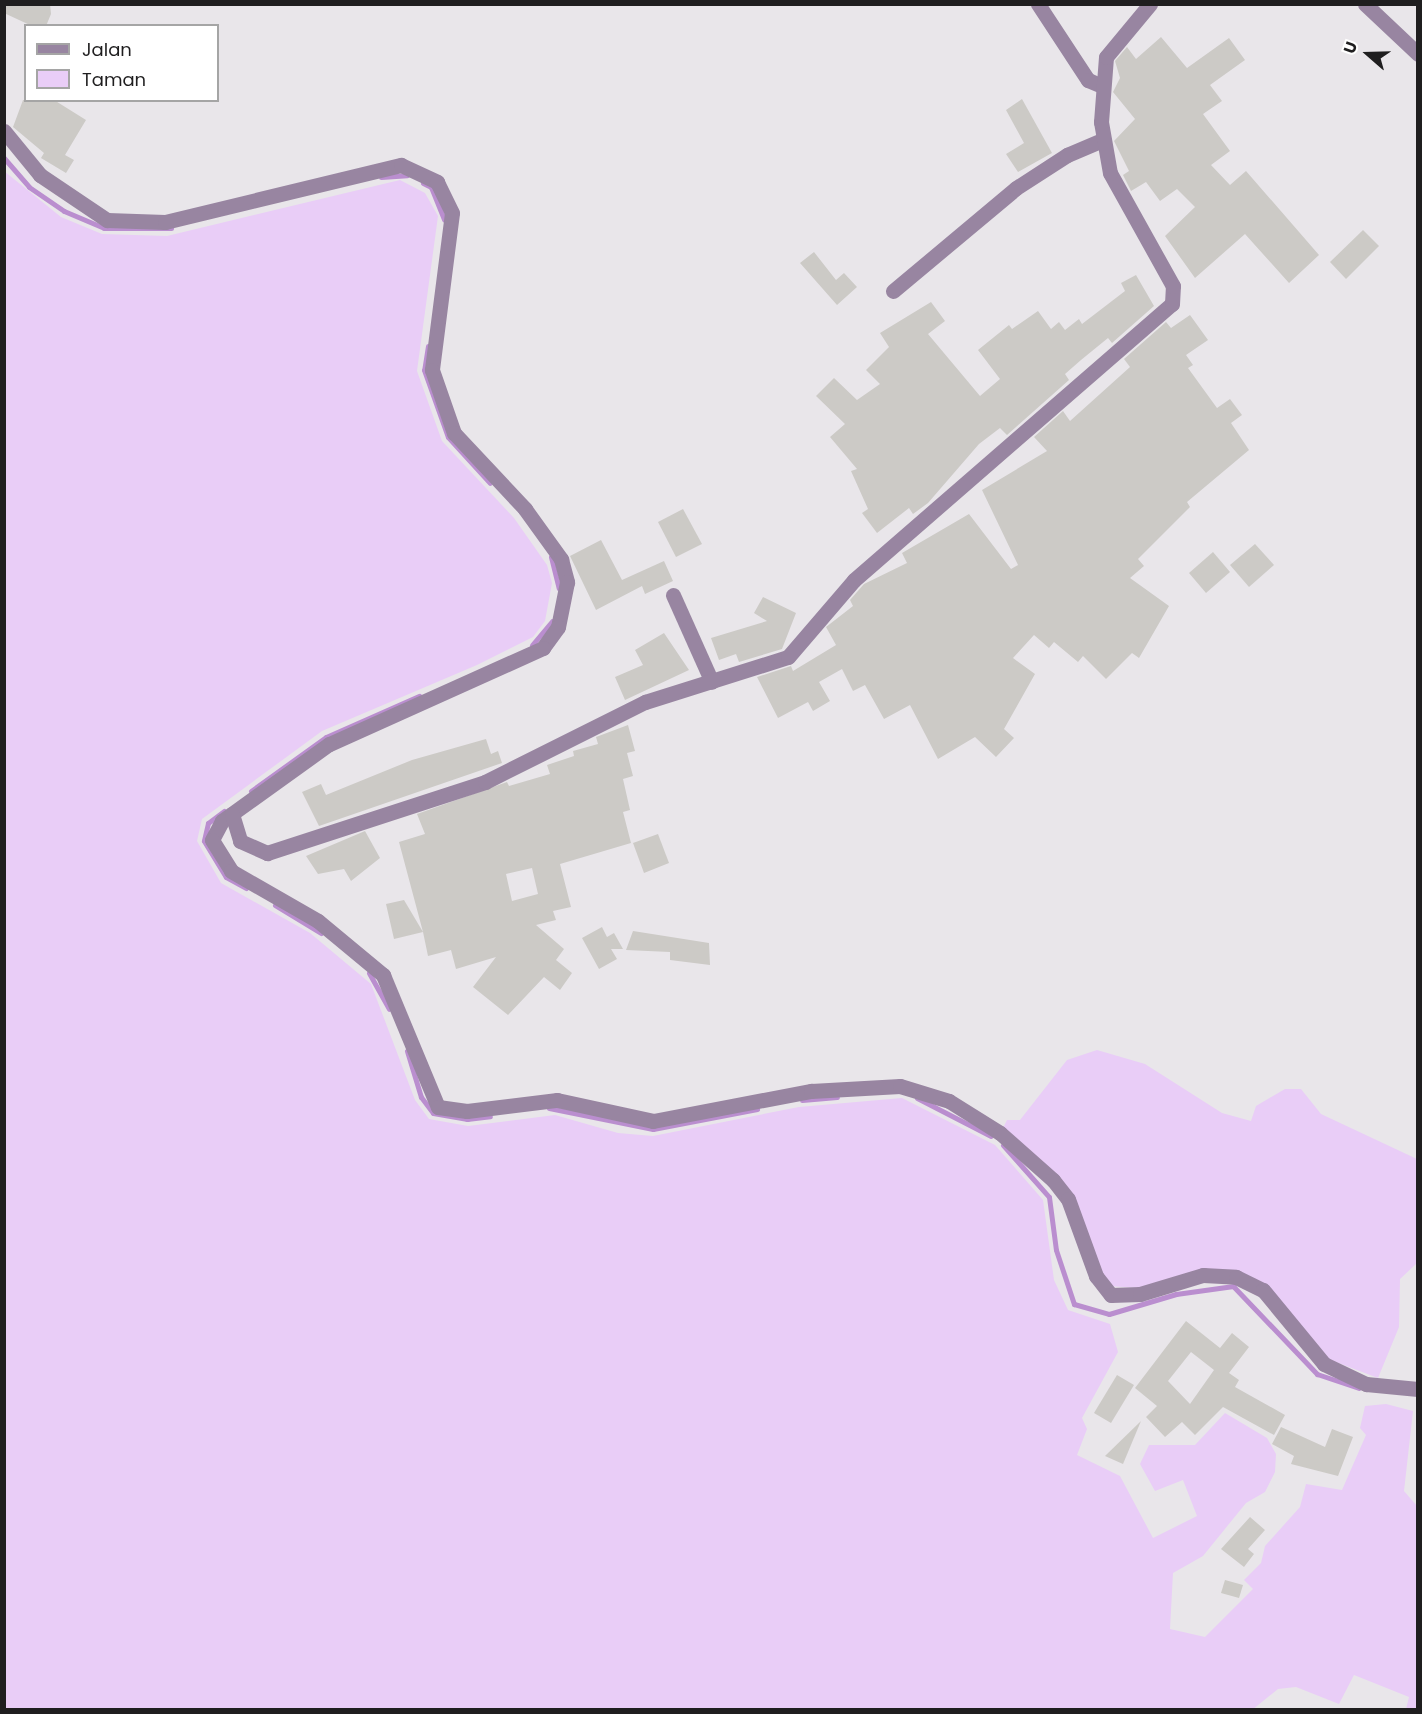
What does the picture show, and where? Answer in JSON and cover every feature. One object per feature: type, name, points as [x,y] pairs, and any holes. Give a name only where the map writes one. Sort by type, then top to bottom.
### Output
[{"type":"street","points":[[1038,4],[1088,80],[1100,85]]},
{"type":"street","points":[[232,814],[240,841],[267,853],[485,782],[615,715],[788,657],[854,580],[1172,304],[1173,286],[1110,173],[1103,140],[1100,85],[1110,49],[1150,4]]},
{"type":"street","points":[[1365,4],[1418,54]]},
{"type":"street","points":[[4,131],[40,175],[107,220],[165,222],[401,165],[436,182],[452,213],[432,370],[454,433],[525,509],[561,559],[567,582],[558,627],[543,648],[329,744],[232,814],[215,828],[212,840],[218,855],[231,871],[318,921],[383,975],[438,1107],[467,1111],[556,1100],[653,1121],[811,1091],[913,1090],[949,1101],[999,1133],[1053,1180],[1068,1199],[1096,1276],[1111,1295],[1140,1294],[1203,1275],[1236,1276],[1263,1290],[1324,1364],[1366,1384],[1418,1389]]},
{"type":"street","points":[[893,291],[1016,188],[1067,155],[1103,140]]},
{"type":"street","points":[[673,595],[712,682]]},
{"type":"green space","points":[[4,171],[61,217],[102,234],[167,236],[400,180],[425,193],[438,216],[417,371],[442,441],[514,518],[547,565],[552,583],[545,621],[533,637],[477,665],[322,731],[202,819],[197,841],[221,883],[310,933],[371,984],[415,1100],[429,1119],[468,1126],[555,1115],[618,1133],[653,1136],[799,1107],[902,1098],[995,1145],[1043,1200],[1054,1280],[1068,1310],[1110,1324],[1118,1352],[1082,1418],[1087,1429],[1077,1455],[1120,1476],[1153,1538],[1197,1516],[1183,1480],[1155,1491],[1140,1464],[1149,1445],[1195,1445],[1225,1413],[1267,1438],[1276,1454],[1275,1472],[1265,1492],[1246,1503],[1203,1556],[1173,1573],[1170,1629],[1205,1637],[1253,1589],[1244,1580],[1261,1563],[1265,1546],[1300,1507],[1306,1484],[1342,1490],[1366,1435],[1360,1428],[1365,1406],[1386,1404],[1413,1411],[1404,1491],[1417,1506],[1417,1709],[1406,1709],[1409,1697],[1354,1675],[1339,1704],[1296,1687],[1278,1689],[1252,1710],[5,1709]]},
{"type":"green space","points":[[1097,1050],[1145,1064],[1222,1113],[1251,1121],[1256,1106],[1285,1089],[1301,1089],[1321,1114],[1417,1159],[1417,1263],[1400,1279],[1399,1327],[1378,1378],[1328,1359],[1238,1271],[1202,1269],[1139,1288],[1108,1286],[1086,1232],[1003,1128],[1007,1120],[1020,1120],[1067,1060]]},
{"type":"building","points":[[4,4],[50,4],[51,14],[47,24],[28,24],[4,13]]},
{"type":"building","points":[[1161,37],[1187,68],[1229,38],[1245,60],[1210,85],[1222,101],[1203,114],[1230,151],[1211,165],[1230,185],[1246,171],[1319,255],[1289,283],[1245,234],[1195,278],[1165,236],[1195,207],[1177,189],[1160,201],[1146,182],[1131,191],[1123,175],[1129,171],[1114,141],[1135,119],[1113,92],[1120,78],[1115,61],[1127,47],[1136,59]]},
{"type":"building","points":[[1022,99],[1052,153],[1018,172],[1006,154],[1024,143],[1006,110]]},
{"type":"building","points":[[23,100],[24,102],[57,102],[86,120],[65,155],[74,160],[66,173],[41,158],[44,153],[13,127]]},
{"type":"building","points":[[1363,230],[1379,246],[1346,279],[1330,262]]},
{"type":"building","points":[[814,252],[836,280],[844,273],[857,287],[837,305],[800,263]]},
{"type":"building","points":[[1136,275],[1154,306],[1112,343],[1108,338],[1065,374],[1069,380],[1007,435],[1000,428],[979,444],[928,503],[913,514],[909,508],[877,533],[862,513],[868,509],[851,471],[857,469],[830,437],[845,424],[816,396],[834,378],[857,400],[880,384],[866,370],[889,347],[880,333],[931,302],[945,321],[928,334],[980,396],[1000,379],[978,350],[1009,325],[1012,329],[1038,311],[1051,329],[1059,322],[1065,330],[1079,319],[1082,324],[1125,291],[1121,283]]},
{"type":"building","points":[[1190,315],[1208,340],[1186,355],[1193,365],[1188,368],[1217,408],[1230,399],[1242,415],[1231,423],[1249,450],[1187,502],[1190,507],[1138,559],[1144,566],[1130,578],[1169,606],[1139,658],[1132,653],[1106,679],[1083,656],[1078,662],[1054,642],[1049,648],[1034,635],[1013,658],[1035,674],[1004,729],[1014,738],[996,757],[975,737],[938,759],[910,705],[884,719],[865,685],[853,691],[842,669],[819,682],[830,701],[813,711],[808,702],[778,718],[757,677],[791,666],[793,671],[836,645],[826,627],[853,606],[850,600],[864,584],[907,563],[902,553],[969,514],[1011,569],[1018,565],[982,490],[1047,451],[1034,437],[1063,411],[1070,421],[1130,367],[1124,359],[1166,322],[1171,328]]},
{"type":"building","points":[[683,509],[702,544],[676,557],[658,522]]},
{"type":"building","points":[[601,540],[622,580],[664,561],[673,581],[645,594],[642,586],[596,610],[570,556]]},
{"type":"building","points":[[1255,544],[1274,565],[1249,587],[1230,565]]},
{"type":"building","points":[[1213,552],[1230,572],[1206,593],[1189,573]]},
{"type":"building","points":[[763,597],[796,613],[782,649],[739,662],[736,654],[719,660],[711,638],[767,621],[754,613]]},
{"type":"building","points":[[664,633],[689,670],[625,700],[615,677],[643,665],[635,650]]},
{"type":"building","points":[[628,725],[635,751],[627,753],[633,776],[623,779],[630,810],[623,812],[631,843],[560,864],[571,907],[553,911],[556,920],[536,925],[564,949],[556,960],[572,973],[560,990],[544,977],[508,1015],[473,987],[496,957],[456,969],[451,950],[428,956],[399,842],[425,834],[417,814],[507,782],[509,786],[550,774],[547,765],[574,756],[573,751],[598,744],[596,737]],"holes":[[[532,868],[538,894],[512,901],[506,874]]]},
{"type":"building","points":[[486,739],[491,754],[498,751],[502,763],[319,826],[302,792],[321,784],[326,795],[412,760]]},
{"type":"building","points":[[365,831],[380,858],[351,881],[344,869],[318,874],[306,856]]},
{"type":"building","points":[[658,834],[669,863],[644,873],[633,843]]},
{"type":"building","points":[[404,900],[423,932],[394,939],[386,904]]},
{"type":"building","points":[[602,927],[607,937],[614,933],[623,949],[611,949],[617,959],[599,969],[582,938]]},
{"type":"building","points":[[633,931],[709,943],[710,965],[670,960],[670,952],[626,950]]},
{"type":"building","points":[[1186,1321],[1220,1348],[1232,1333],[1249,1347],[1229,1373],[1239,1380],[1235,1387],[1285,1415],[1274,1435],[1223,1407],[1195,1435],[1182,1422],[1165,1437],[1146,1417],[1157,1406],[1135,1388]],"holes":[[[1191,1352],[1214,1370],[1190,1404],[1168,1381]]]},
{"type":"building","points":[[1117,1375],[1134,1385],[1111,1423],[1094,1413]]},
{"type":"building","points":[[1141,1421],[1123,1464],[1105,1456]]},
{"type":"building","points":[[1281,1427],[1325,1447],[1332,1429],[1353,1437],[1338,1476],[1291,1464],[1294,1456],[1272,1444]]},
{"type":"building","points":[[1250,1517],[1265,1530],[1248,1549],[1254,1554],[1244,1567],[1221,1549]]},
{"type":"building","points":[[1225,1580],[1243,1585],[1239,1598],[1221,1593]]},
{"type":"waterway","points":[[4,158],[29,187],[64,211],[104,228],[171,228]]},
{"type":"waterway","points":[[381,177],[407,175]]},
{"type":"waterway","points":[[423,183],[431,187],[444,220]]},
{"type":"waterway","points":[[428,346],[424,370],[448,437],[490,483]]},
{"type":"waterway","points":[[551,557],[559,588]]},
{"type":"waterway","points":[[532,645],[552,621]]},
{"type":"waterway","points":[[251,791],[326,737],[419,696]]},
{"type":"waterway","points":[[224,811],[208,823],[204,841],[226,877],[246,888]]},
{"type":"waterway","points":[[275,905],[321,933]]},
{"type":"waterway","points":[[369,973],[389,1009]]},
{"type":"waterway","points":[[407,1051],[421,1097],[433,1113],[467,1119],[490,1116]]},
{"type":"waterway","points":[[802,1100],[837,1097]]},
{"type":"waterway","points":[[917,1098],[991,1136]]},
{"type":"waterway","points":[[549,1108],[653,1129],[757,1109]]},
{"type":"waterway","points":[[1003,1145],[1049,1197],[1056,1250],[1074,1304],[1109,1314],[1176,1294],[1233,1286],[1317,1374],[1359,1388]]}]
